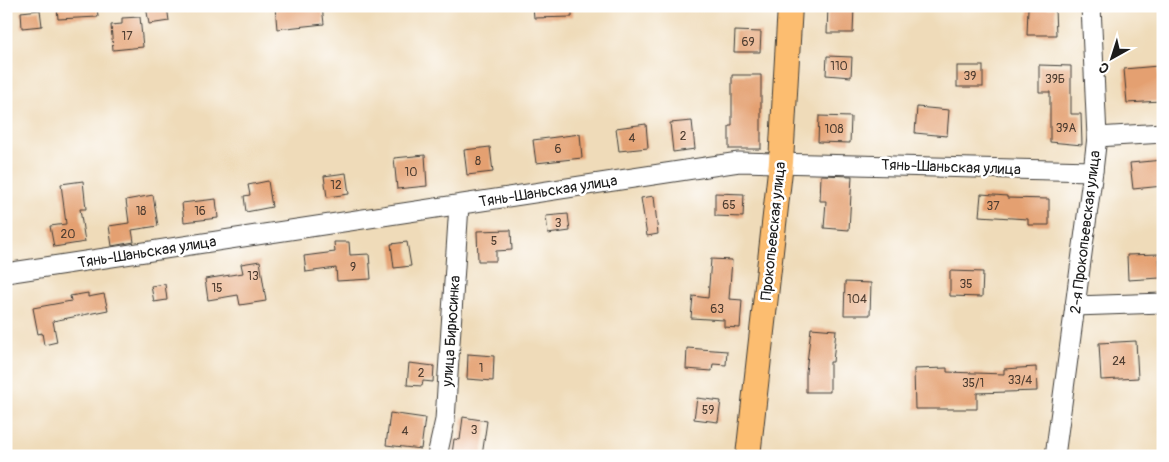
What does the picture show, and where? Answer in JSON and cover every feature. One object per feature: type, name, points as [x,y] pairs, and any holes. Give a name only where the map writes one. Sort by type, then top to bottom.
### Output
[{"type":"main road","name":"Прокопьевская улица","points":[[748,456],[781,162],[790,6]]},
{"type":"street","name":"2-я Прокопьевская улица","points":[[1055,456],[1097,137],[1091,6]]},
{"type":"street","points":[[1097,137],[1163,133]]},
{"type":"street","name":"Тянь-Шаньская улица","points":[[6,273],[739,162],[1094,171]]},
{"type":"street","name":"улица Бирюсинка","points":[[437,456],[445,420],[459,205]]},
{"type":"street","points":[[1075,306],[1163,303]]},
{"type":"building","points":[[57,6],[97,6],[98,17],[58,19]]},
{"type":"building","points":[[146,6],[167,6],[169,21],[149,24]]},
{"type":"building","points":[[275,6],[322,6],[324,24],[277,29]]},
{"type":"building","points":[[533,6],[572,6],[572,17],[534,18]]},
{"type":"building","points":[[828,6],[854,6],[853,33],[827,33]]},
{"type":"building","points":[[1028,8],[1055,8],[1056,35],[1027,35]]},
{"type":"building","points":[[40,10],[42,26],[22,28],[21,12]]},
{"type":"building","points":[[140,17],[143,47],[113,50],[111,25],[122,24],[122,18]]},
{"type":"building","points":[[735,31],[761,32],[760,52],[734,52]]},
{"type":"building","points":[[827,56],[852,57],[851,77],[826,75]]},
{"type":"building","points":[[1039,65],[1071,66],[1071,114],[1081,114],[1082,145],[1050,142],[1050,92],[1039,92]]},
{"type":"building","points":[[957,66],[983,66],[983,87],[957,87]]},
{"type":"building","points":[[1158,66],[1161,101],[1127,103],[1124,69]]},
{"type":"building","points":[[732,75],[761,75],[761,149],[729,149],[729,126],[732,126]]},
{"type":"building","points":[[917,107],[949,110],[947,136],[915,133]]},
{"type":"building","points":[[819,116],[851,117],[850,143],[818,142]]},
{"type":"building","points":[[692,121],[695,149],[673,152],[670,123]]},
{"type":"building","points":[[646,124],[648,148],[619,151],[616,128]]},
{"type":"building","points":[[580,134],[582,158],[536,163],[533,140]]},
{"type":"building","points":[[490,147],[493,172],[467,175],[464,150]]},
{"type":"building","points":[[425,155],[427,186],[397,189],[394,158]]},
{"type":"building","points":[[1163,160],[1163,186],[1133,189],[1130,163]]},
{"type":"building","points":[[346,173],[349,194],[327,197],[324,176]]},
{"type":"building","points":[[821,175],[852,176],[849,230],[824,228],[826,201],[820,201]]},
{"type":"building","points":[[83,181],[86,209],[80,209],[85,242],[54,247],[50,226],[66,224],[61,184]]},
{"type":"building","points":[[268,181],[272,207],[246,212],[244,196],[250,195],[248,185]]},
{"type":"building","points":[[715,193],[744,194],[743,217],[715,216]]},
{"type":"building","points":[[981,194],[1007,196],[1007,198],[1049,199],[1049,225],[1028,225],[1028,219],[979,216]]},
{"type":"building","points":[[153,195],[158,226],[132,230],[134,242],[112,246],[109,226],[129,223],[126,200]]},
{"type":"building","points":[[654,196],[658,234],[647,236],[641,198]]},
{"type":"building","points":[[216,199],[218,218],[184,222],[182,203]]},
{"type":"building","points":[[568,214],[570,231],[548,234],[546,216]]},
{"type":"building","points":[[511,230],[512,250],[496,251],[496,261],[478,261],[477,231]]},
{"type":"building","points":[[334,242],[349,242],[350,255],[369,254],[371,279],[337,281],[336,268],[306,272],[304,256],[335,252]]},
{"type":"building","points":[[407,242],[411,266],[394,268],[391,244]]},
{"type":"building","points":[[1159,254],[1160,278],[1128,280],[1127,255]]},
{"type":"building","points":[[711,259],[732,260],[729,299],[742,300],[740,328],[724,327],[724,320],[691,318],[693,296],[708,298]]},
{"type":"building","points":[[260,261],[266,301],[240,305],[238,295],[208,300],[205,279],[243,273],[241,264]]},
{"type":"building","points":[[950,271],[983,272],[982,297],[950,296]]},
{"type":"building","points":[[845,282],[871,283],[870,315],[844,315]]},
{"type":"building","points":[[165,284],[167,300],[154,302],[151,286]]},
{"type":"building","points":[[88,293],[88,297],[104,294],[108,310],[53,321],[57,342],[44,345],[42,333],[38,334],[33,308],[71,301],[70,296]]},
{"type":"building","points":[[811,328],[836,330],[833,362],[830,362],[830,392],[806,392],[806,372]]},
{"type":"building","points":[[1136,341],[1138,378],[1101,380],[1099,343]]},
{"type":"building","points":[[687,348],[727,351],[726,365],[713,364],[712,371],[686,369]]},
{"type":"building","points":[[468,354],[494,356],[493,381],[467,379]]},
{"type":"building","points":[[409,363],[434,366],[433,382],[423,381],[422,386],[407,385]]},
{"type":"building","points":[[1036,367],[1037,391],[977,393],[977,409],[915,409],[914,369],[947,368],[947,372],[1004,374],[1004,369]]},
{"type":"building","points":[[697,398],[721,401],[718,422],[694,419]]},
{"type":"building","points":[[390,413],[425,418],[421,449],[386,445]]},
{"type":"building","points":[[463,417],[487,421],[482,456],[452,454],[454,439],[460,440]]}]
